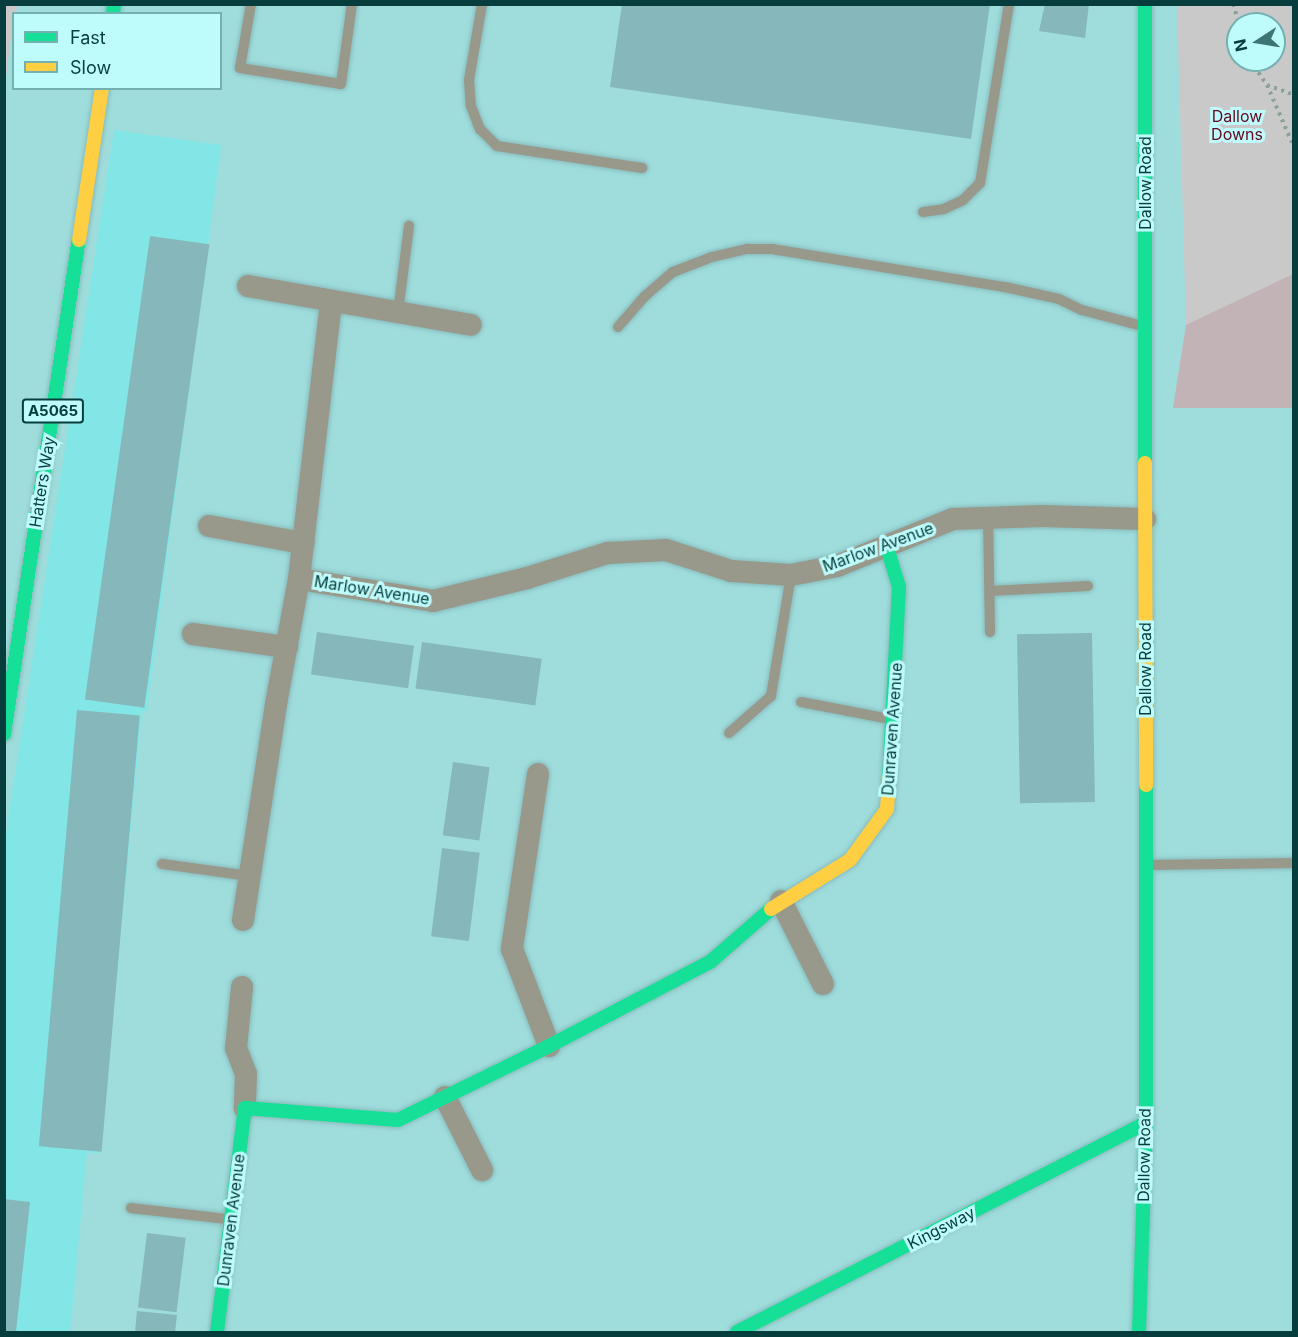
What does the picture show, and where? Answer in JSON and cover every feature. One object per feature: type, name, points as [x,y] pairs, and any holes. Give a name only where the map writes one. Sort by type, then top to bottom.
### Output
[{"type":"street","name":"Dallow Road","points":[[1139,1332],[1146,1124],[1145,4]]},
{"type":"street","name":"Hatters Way","points":[[4,734],[102,90]]},
{"type":"street","points":[[248,286],[471,325]]},
{"type":"street","name":"Marlow Avenue","points":[[243,920],[286,647],[299,579],[332,302]]},
{"type":"street","name":"Marlow Avenue","points":[[299,579],[433,601],[527,579],[608,552],[666,550],[732,571],[791,575],[837,566],[886,544],[953,519],[1042,516],[1145,519]]},
{"type":"street","points":[[209,526],[303,543]]},
{"type":"street","name":"Dunraven Avenue","points":[[245,1108],[398,1120],[549,1046],[710,962],[781,901],[850,860],[887,809],[899,587],[886,544]]},
{"type":"street","points":[[193,634],[286,647]]},
{"type":"street","points":[[538,774],[512,949],[549,1046]]},
{"type":"street","points":[[781,901],[823,984]]},
{"type":"street","name":"Dunraven Avenue","points":[[217,1332],[245,1108],[246,1074],[236,1048],[242,987]]},
{"type":"street","points":[[445,1097],[482,1170]]},
{"type":"street","name":"Kingsway","points":[[737,1332],[1146,1124]]},
{"type":"lane","points":[[250,4],[240,68],[341,84],[352,4]]},
{"type":"lane","points":[[482,4],[469,80],[471,106],[480,129],[497,146],[642,168]]},
{"type":"lane","points":[[923,212],[944,209],[963,200],[980,183],[1009,4]]},
{"type":"lane","points":[[398,312],[409,226]]},
{"type":"lane","points":[[618,327],[644,297],[673,272],[712,257],[748,249],[772,249],[1059,298],[1082,309],[1145,327]]},
{"type":"lane","points":[[988,517],[990,632]]},
{"type":"lane","points":[[729,733],[771,696],[791,575]]},
{"type":"lane","points":[[990,591],[1089,586]]},
{"type":"lane","points":[[801,702],[893,719]]},
{"type":"lane","points":[[1145,865],[1293,863]]},
{"type":"lane","points":[[162,864],[250,876]]},
{"type":"lane","points":[[130,1208],[231,1220]]},
{"type":"path","points":[[1259,72],[1268,85],[1293,147]]},
{"type":"path","points":[[1268,85],[1293,95]]},
{"type":"shaded area","points":[[114,130],[221,145],[147,711],[142,711],[100,1153],[87,1153],[70,1332],[5,1332],[5,839]]},
{"type":"shaded area","points":[[1293,274],[1293,408],[1173,408],[1186,325]]},
{"type":"green space","points":[[5,4],[17,5],[16,12],[12,12],[5,86]]},
{"type":"green space","name":"Dallow Downs","points":[[1177,5],[1293,5],[1293,408],[1173,408],[1186,325]]},
{"type":"building","points":[[622,4],[990,4],[971,139],[610,87]]},
{"type":"building","points":[[1045,4],[1089,4],[1085,38],[1039,31]]},
{"type":"building","points":[[150,236],[209,244],[144,708],[85,699]]},
{"type":"building","points":[[317,632],[414,646],[408,688],[311,675]]},
{"type":"building","points":[[1092,633],[1095,802],[1020,803],[1017,634]]},
{"type":"building","points":[[422,642],[542,659],[535,705],[415,689]]},
{"type":"building","points":[[77,710],[140,715],[102,1152],[39,1146]]},
{"type":"building","points":[[453,762],[490,767],[479,840],[443,835]]},
{"type":"building","points":[[442,848],[480,853],[469,941],[431,936]]},
{"type":"building","points":[[4,1199],[30,1202],[16,1332],[4,1332]]},
{"type":"building","points":[[147,1233],[186,1238],[177,1312],[138,1307]]},
{"type":"building","points":[[137,1311],[177,1315],[175,1332],[135,1332]]},
{"type":"traffic: fast","points":[[113,12],[114,4]]},
{"type":"traffic: fast","points":[[1145,4],[1145,463]]},
{"type":"traffic: fast","points":[[4,734],[79,240]]},
{"type":"traffic: fast","points":[[886,544],[899,587],[889,778]]},
{"type":"traffic: fast","points":[[1139,1332],[1146,1123],[1146,785]]},
{"type":"traffic: fast","points":[[217,1332],[245,1108],[398,1120],[549,1046],[710,962],[771,909]]},
{"type":"traffic: fast","points":[[737,1332],[1146,1123]]},
{"type":"traffic: slow","points":[[79,240],[102,90]]},
{"type":"traffic: slow","points":[[1145,463],[1146,785]]},
{"type":"traffic: slow","points":[[771,909],[850,860],[887,809],[889,778]]}]
